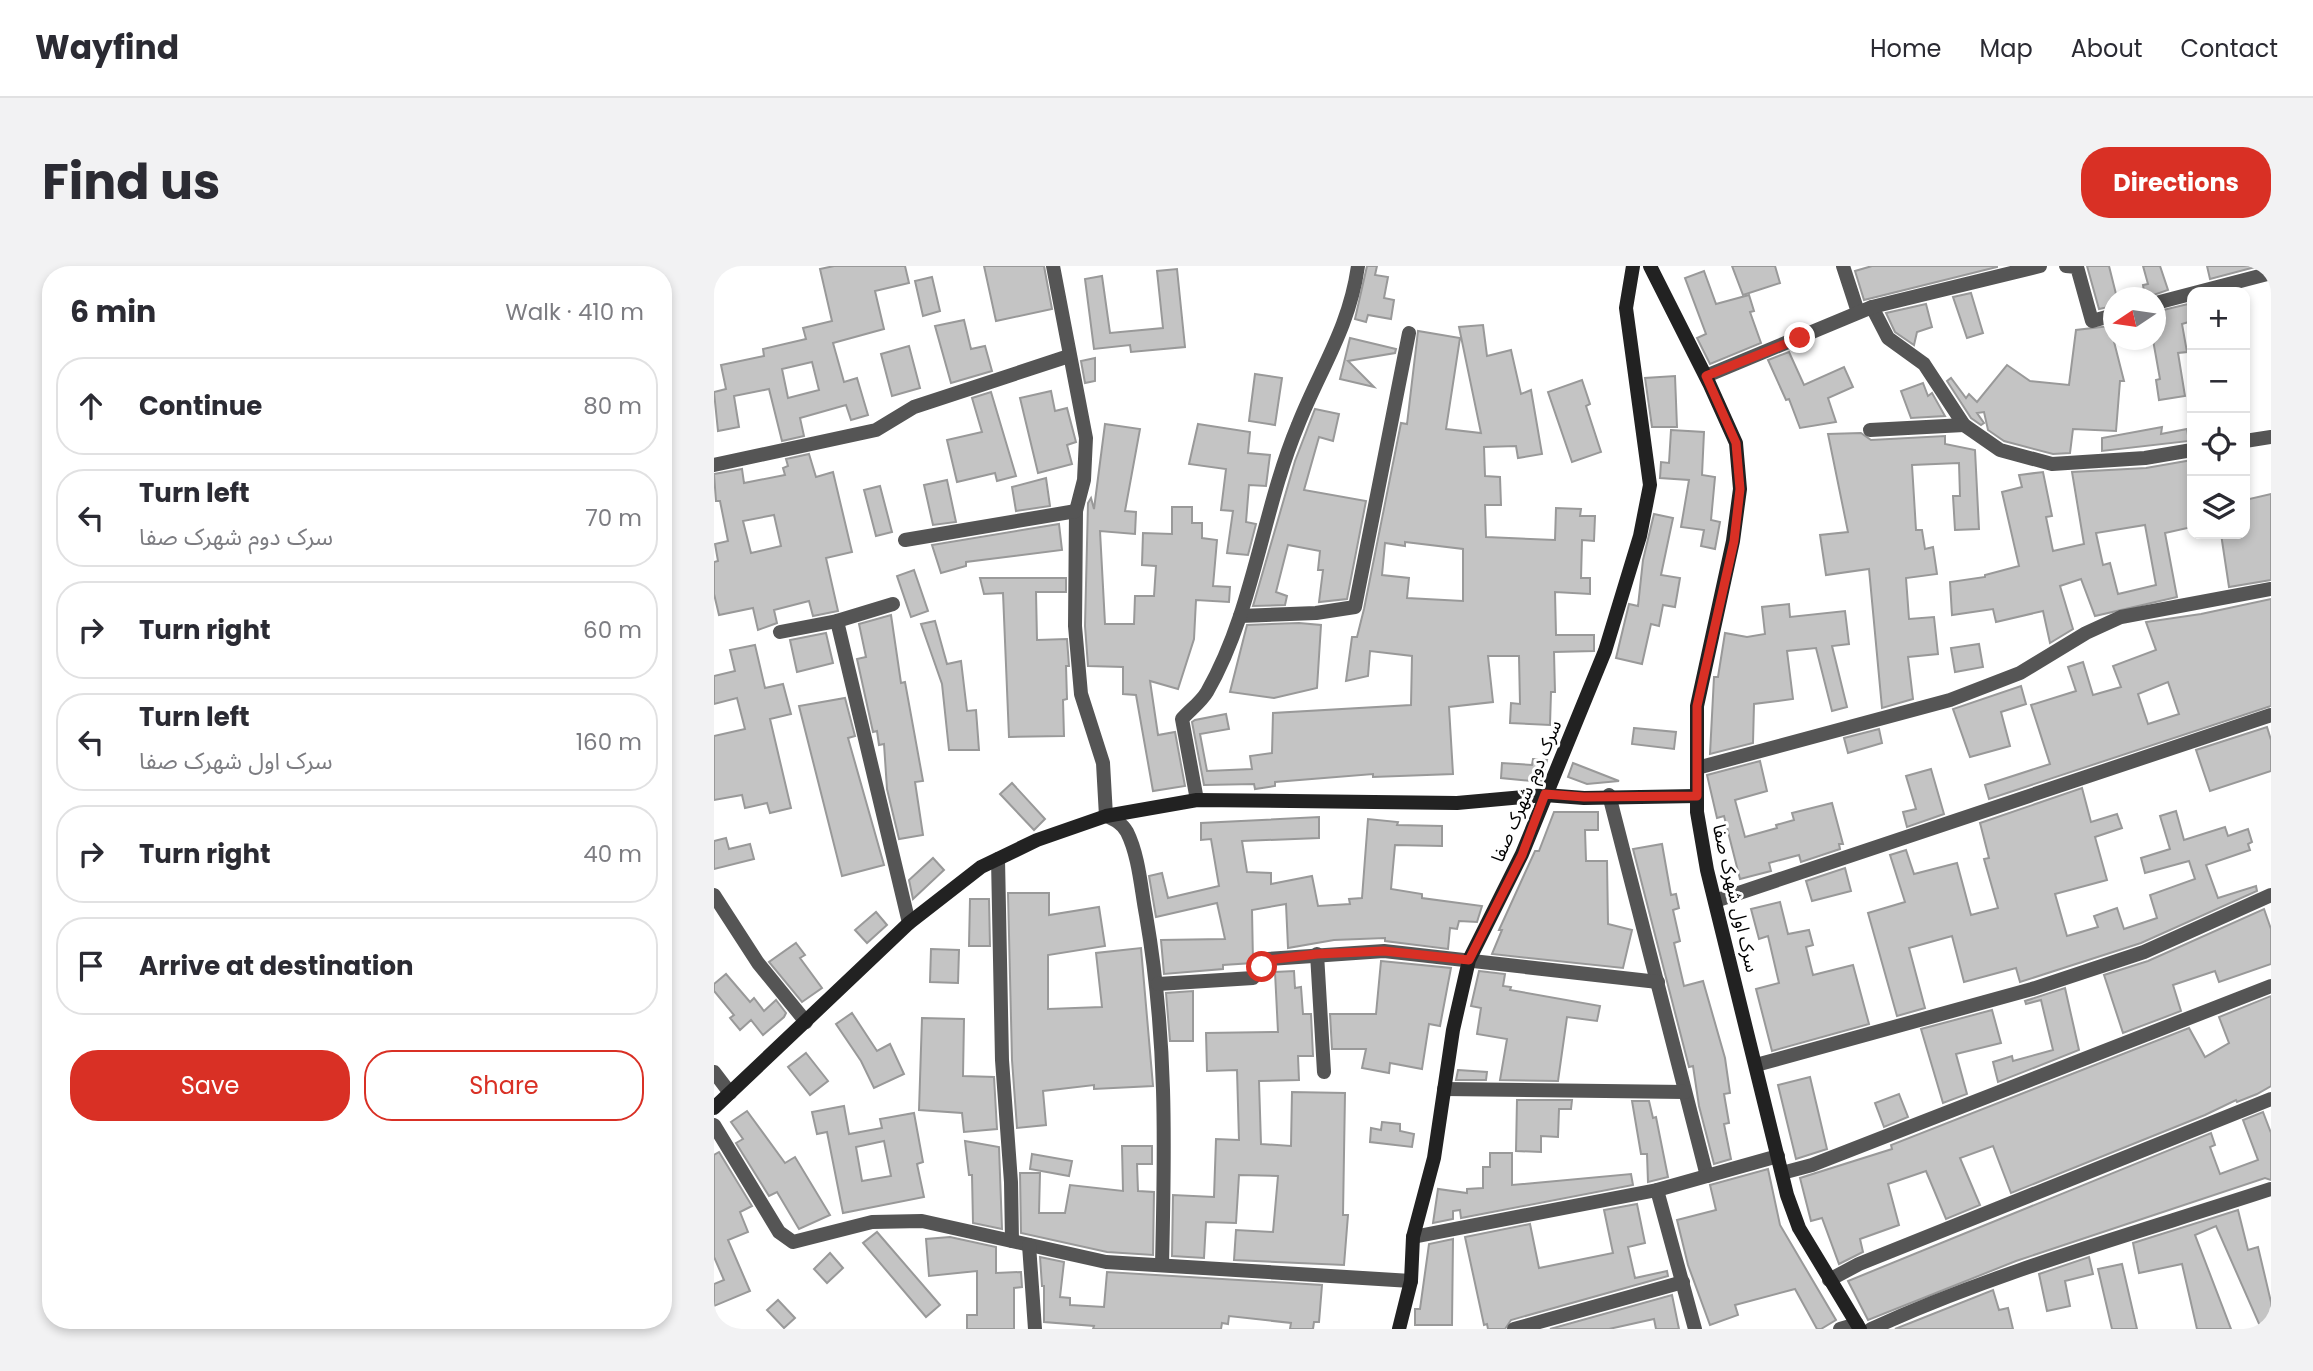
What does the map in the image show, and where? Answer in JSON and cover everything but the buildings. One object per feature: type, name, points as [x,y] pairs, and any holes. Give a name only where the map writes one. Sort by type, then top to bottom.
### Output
[{"type":"street","points":[[1053,266],[1086,438],[1084,480],[1076,511],[1075,626],[1081,694],[1103,764],[1106,816]]},
{"type":"street","points":[[1197,800],[1182,719],[1206,693],[1240,616],[1273,495],[1298,424],[1337,345],[1358,266]]},
{"type":"street","name":"سرک دوم شهرک صفا","points":[[1399,1329],[1411,1281],[1413,1237],[1434,1158],[1453,1030],[1469,960],[1522,855],[1605,651],[1640,536],[1650,485],[1626,308],[1633,266]]},
{"type":"street","name":"سرک اول شهرک صفا","points":[[1650,266],[1706,376],[1736,443],[1740,489],[1734,541],[1697,706],[1696,812],[1715,901],[1782,1173],[1800,1228],[1858,1326]]},
{"type":"street","points":[[1843,266],[1858,312]]},
{"type":"street","points":[[1706,376],[1872,307],[2040,266]]},
{"type":"street","points":[[2066,266],[2077,267],[2092,321],[2103,318]]},
{"type":"street","points":[[2166,300],[2271,273]]},
{"type":"street","points":[[1872,307],[1888,338],[1924,364],[1964,425],[2000,450],[2052,464],[2145,458],[2187,451]]},
{"type":"street","points":[[1240,616],[1317,613],[1355,607],[1409,333]]},
{"type":"street","points":[[714,465],[876,430],[914,407],[1069,356]]},
{"type":"street","points":[[1870,430],[1964,425]]},
{"type":"street","points":[[2250,440],[2271,437]]},
{"type":"street","points":[[905,540],[1076,511]]},
{"type":"street","points":[[1697,768],[1950,700],[2020,673],[2087,633],[2121,617],[2271,589]]},
{"type":"street","points":[[780,632],[837,621],[893,604]]},
{"type":"street","points":[[837,621],[909,923]]},
{"type":"street","points":[[1715,901],[2271,715]]},
{"type":"street","points":[[714,1108],[909,923],[981,867],[1037,841],[1106,816],[1197,800],[1457,803],[1545,794],[1697,796]]},
{"type":"street","points":[[1609,795],[1707,1176]]},
{"type":"street","points":[[1106,816],[1121,824],[1127,833],[1138,871],[1158,984],[1165,1078],[1162,1265]]},
{"type":"street","points":[[998,859],[1002,1059],[1011,1182],[1012,1241]]},
{"type":"street","points":[[714,895],[758,963],[806,1021]]},
{"type":"street","points":[[1756,1065],[2045,985],[2144,952],[2271,895]]},
{"type":"street","points":[[1158,984],[1253,978],[1268,960],[1317,954],[1384,951],[1658,982]]},
{"type":"street","points":[[1317,954],[1324,1072]]},
{"type":"street","points":[[1782,1173],[1812,1165],[1981,1101],[2271,986]]},
{"type":"street","points":[[714,1072],[730,1093]]},
{"type":"street","points":[[1444,1089],[1685,1092]]},
{"type":"street","points":[[1829,1280],[1859,1264],[2271,1099]]},
{"type":"street","points":[[714,1125],[779,1232],[793,1242],[872,1222],[922,1221],[1106,1262],[1411,1281]]},
{"type":"street","points":[[1413,1237],[1657,1190],[1777,1156]]},
{"type":"street","points":[[1871,1329],[1934,1300],[2271,1189]]},
{"type":"street","points":[[1657,1190],[1695,1329]]},
{"type":"street","points":[[1029,1245],[1035,1329]]},
{"type":"street","points":[[1514,1329],[1684,1282]]},
{"type":"street","points":[[1840,1329],[1858,1326]]},
{"type":"route","points":[[1262,967],[1268,960],[1317,954],[1384,951],[1469,960],[1522,855],[1545,794],[1584,797],[1697,796],[1697,706],[1734,541],[1740,489],[1736,443],[1706,376],[1800,338]]}]
